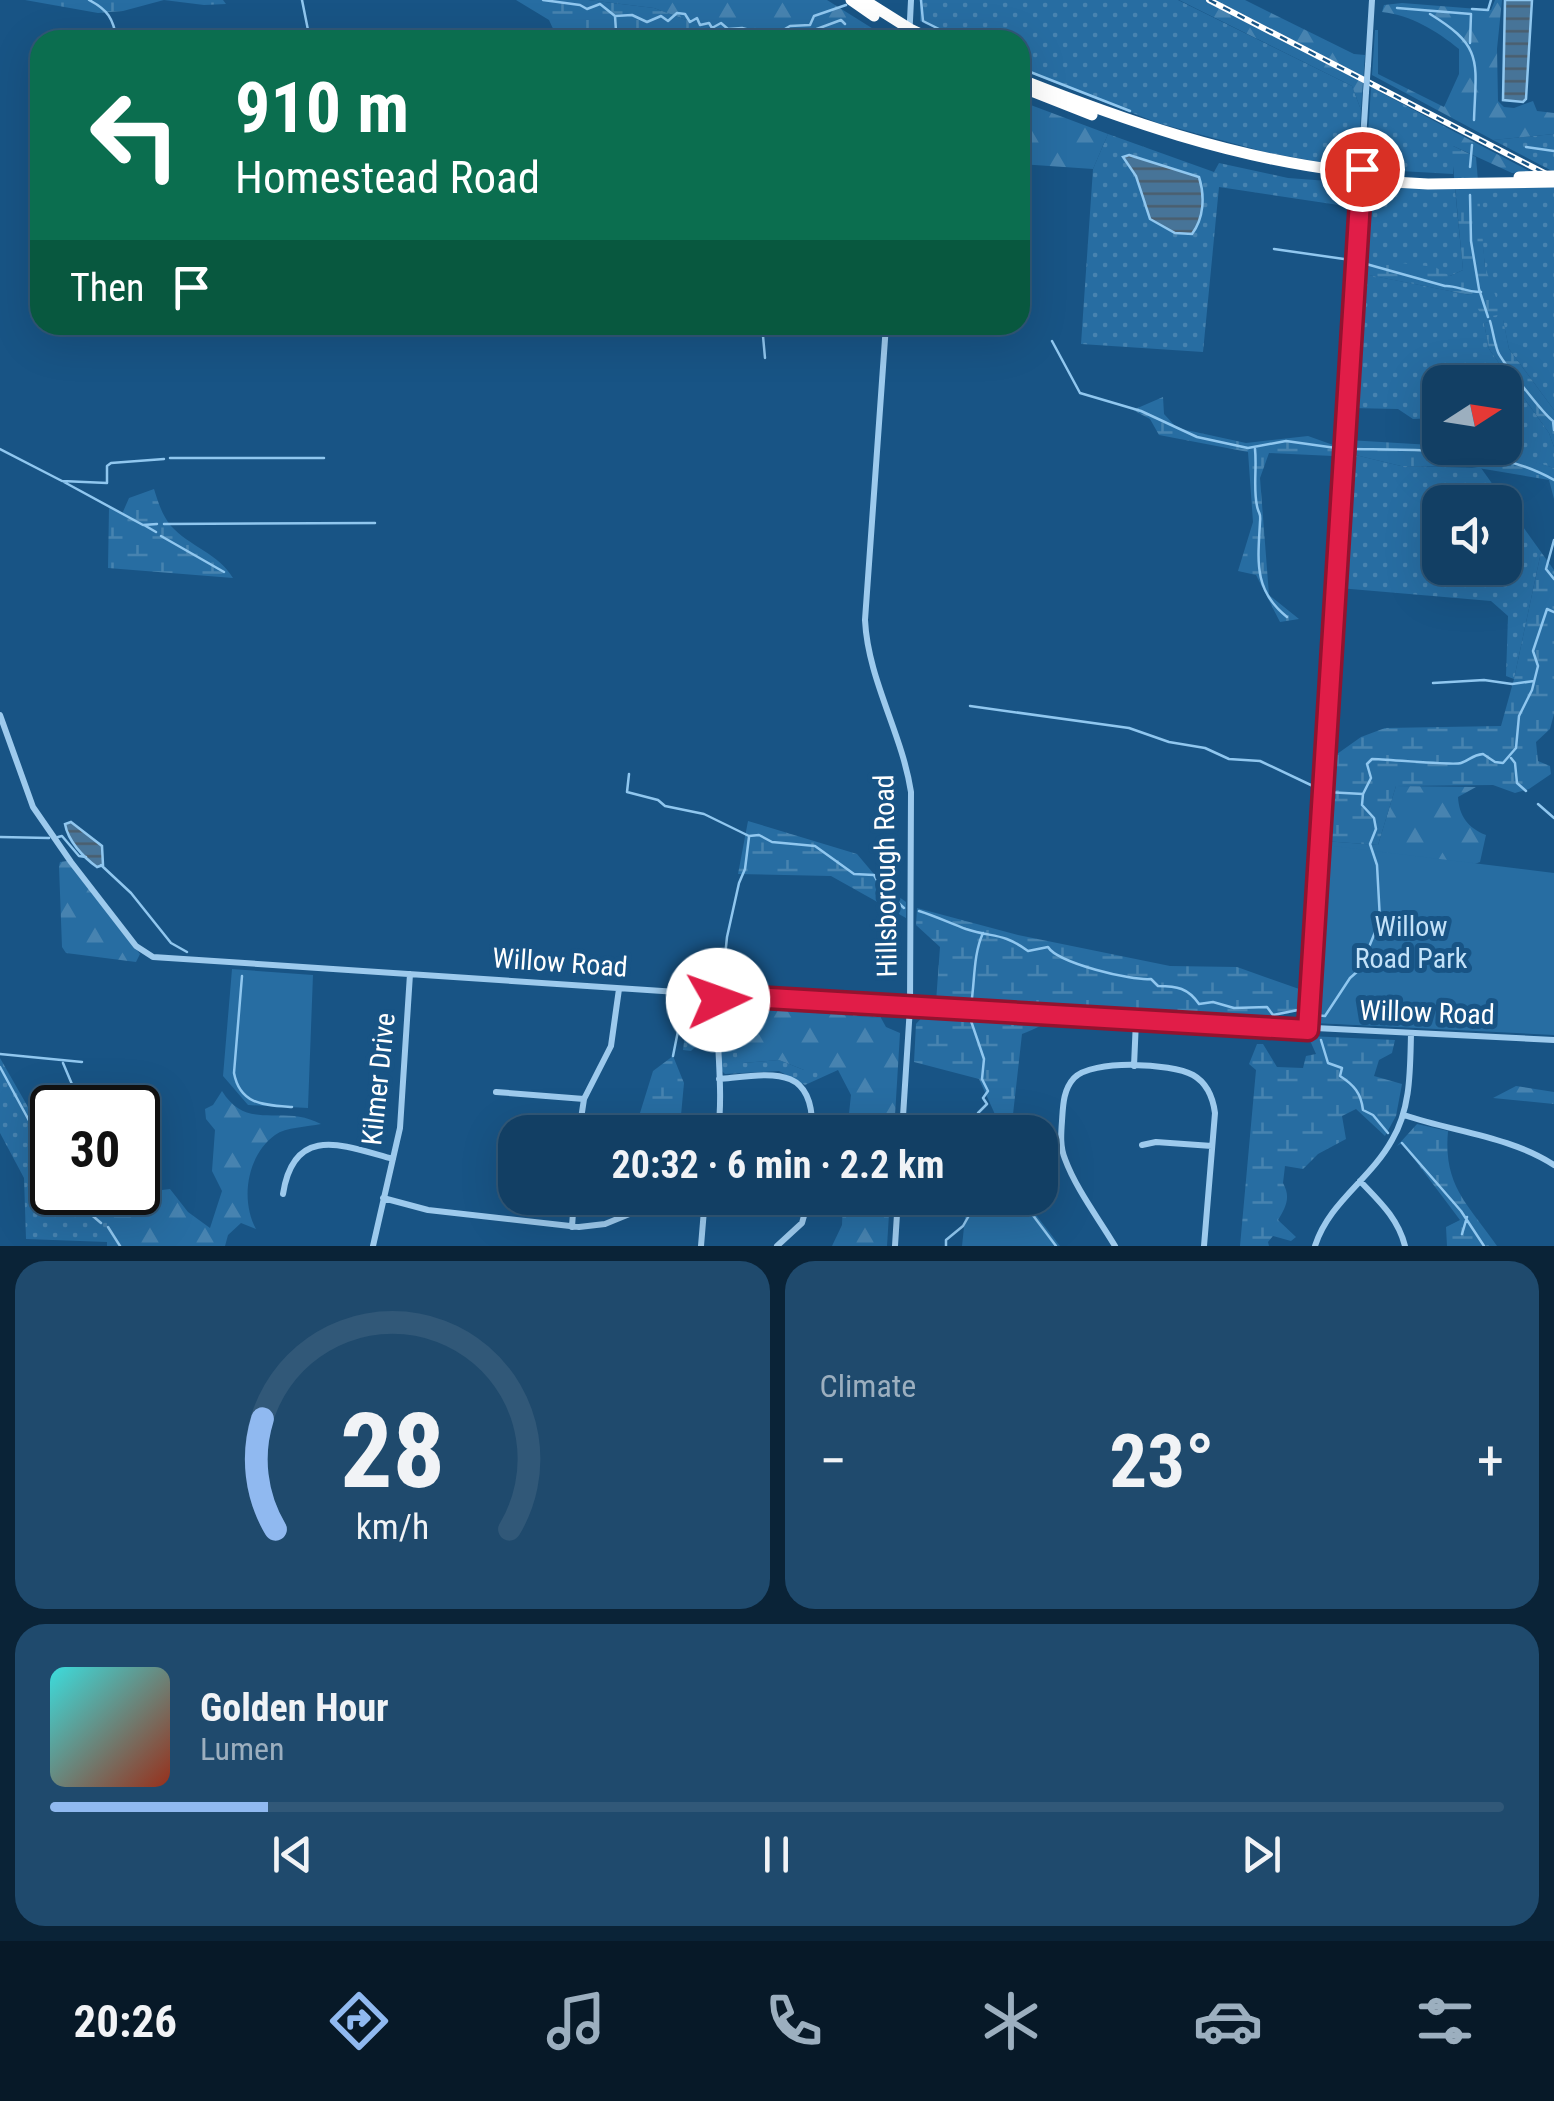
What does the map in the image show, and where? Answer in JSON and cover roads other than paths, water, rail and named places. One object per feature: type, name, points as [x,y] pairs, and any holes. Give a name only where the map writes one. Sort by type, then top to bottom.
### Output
[{"type":"highway","points":[[851,0],[900,30]]},
{"type":"highway","points":[[864,0],[902,30]]},
{"type":"highway","points":[[1030,83],[1186,140],[1344,174]]},
{"type":"highway","points":[[1030,91],[1200,150],[1286,170],[1376,178],[1554,179]]},
{"type":"street","points":[[911,0],[911,30]]},
{"type":"street","points":[[1308,1030],[1372,0]]},
{"type":"street","name":"Hillsborough Road","points":[[885,335],[865,620],[870,658],[905,761],[911,792],[910,1007],[903,1115]]},
{"type":"street","name":"Willow Road","points":[[0,714],[33,807],[71,862],[144,953],[172,959],[910,1007],[1554,1040]]},
{"type":"street","name":"Kilmer Drive","points":[[373,1246],[404,1092],[410,974]]},
{"type":"street","points":[[582,1115],[584,1099],[609,1054],[619,989]]},
{"type":"street","points":[[718,995],[718,1115]]},
{"type":"street","points":[[1134,1066],[1136,1020]]},
{"type":"street","points":[[1314,1246],[1328,1216],[1389,1146],[1404,1114],[1411,1034]]},
{"type":"street","points":[[1115,1246],[1065,1160],[1061,1135],[1064,1098],[1072,1080],[1101,1065],[1182,1070],[1203,1083],[1214,1106],[1204,1246]]},
{"type":"street","points":[[719,1079],[771,1074],[796,1082],[811,1104],[811,1115]]},
{"type":"street","points":[[496,1092],[584,1099]]},
{"type":"street","points":[[1404,1114],[1488,1136],[1554,1165]]},
{"type":"street","points":[[1142,1146],[1156,1142],[1212,1146]]},
{"type":"street","points":[[284,1194],[286,1179],[296,1162],[308,1150],[324,1143],[393,1159]]},
{"type":"street","points":[[1360,1181],[1398,1224],[1404,1246]]},
{"type":"street","points":[[383,1198],[428,1210],[572,1227],[605,1224],[627,1215]]},
{"type":"street","points":[[572,1227],[573,1215]]},
{"type":"street","points":[[701,1246],[703,1215]]},
{"type":"street","points":[[776,1246],[802,1222],[804,1215]]},
{"type":"street","points":[[895,1246],[897,1215]]},
{"type":"waterway","points":[[89,0],[109,16],[115,30]]},
{"type":"waterway","points":[[302,0],[308,30]]},
{"type":"waterway","points":[[543,0],[587,9],[600,4],[615,16],[632,15],[647,22],[661,16],[668,21],[677,13],[685,14],[690,22],[697,18],[700,25],[709,23],[712,28],[721,23],[728,29],[750,30]]},
{"type":"waterway","points":[[921,0],[923,21],[941,30]]},
{"type":"waterway","points":[[1472,9],[1488,10],[1491,0]]},
{"type":"waterway","points":[[783,30],[810,25],[814,16],[846,5]]},
{"type":"waterway","points":[[1397,8],[1471,14],[1470,43]]},
{"type":"waterway","points":[[1430,14],[1460,36],[1473,57],[1474,120]]},
{"type":"waterway","points":[[615,16],[616,30]]},
{"type":"waterway","points":[[814,30],[841,20],[845,24]]},
{"type":"waterway","points":[[1030,72],[1130,111]]},
{"type":"waterway","points":[[1470,167],[1472,145]]},
{"type":"waterway","points":[[1526,147],[1554,151]]},
{"type":"waterway","points":[[1470,195],[1471,241],[1488,317]]},
{"type":"waterway","points":[[1274,249],[1351,260]]},
{"type":"waterway","points":[[1359,262],[1481,292]]},
{"type":"waterway","points":[[1490,321],[1501,357],[1553,421],[1554,430]]},
{"type":"waterway","points":[[763,335],[765,358]]},
{"type":"waterway","points":[[1052,341],[1080,393],[1141,411],[1197,437],[1248,448],[1286,441],[1336,448]]},
{"type":"waterway","points":[[0,449],[62,481],[107,483],[107,466],[111,463],[164,459]]},
{"type":"waterway","points":[[1255,449],[1260,574],[1268,596],[1287,617]]},
{"type":"waterway","points":[[1348,449],[1454,452],[1506,461],[1554,480]]},
{"type":"waterway","points":[[170,458],[324,458]]},
{"type":"waterway","points":[[64,482],[143,525],[157,524]]},
{"type":"waterway","points":[[164,524],[375,523]]},
{"type":"waterway","points":[[144,525],[156,532]]},
{"type":"waterway","points":[[161,536],[224,572]]},
{"type":"waterway","points":[[1554,540],[1546,569],[1554,579]]},
{"type":"waterway","points":[[1314,1015],[1325,1016],[1350,978],[1375,956],[1369,947],[1380,920],[1377,865],[1370,844],[1376,829],[1374,818],[1362,805],[1371,778],[1367,764],[1372,759],[1456,764],[1483,754],[1503,763],[1516,748],[1519,716],[1538,666],[1533,651],[1547,609],[1554,612]]},
{"type":"waterway","points":[[1433,683],[1534,681]]},
{"type":"waterway","points":[[970,706],[1129,728],[1169,742],[1205,748],[1229,759],[1260,761],[1315,787]]},
{"type":"waterway","points":[[1511,758],[1517,783],[1526,791]]},
{"type":"waterway","points":[[629,774],[627,792],[658,800],[665,806],[704,814],[749,836],[815,846],[854,874],[874,875],[904,908]]},
{"type":"waterway","points":[[1326,792],[1363,794]]},
{"type":"waterway","points":[[1538,804],[1554,818]]},
{"type":"waterway","points":[[58,837],[62,836],[79,856],[86,857]]},
{"type":"waterway","points":[[0,837],[49,838]]},
{"type":"waterway","points":[[715,991],[723,976],[727,937],[749,837]]},
{"type":"waterway","points":[[101,865],[131,893],[171,943],[187,952]]},
{"type":"waterway","points":[[919,911],[1004,938],[1028,951],[1048,947],[1066,959],[1096,970],[1151,979],[1158,986],[1182,989],[1199,1004],[1267,1007],[1273,1015],[1298,1010],[1303,1015]]},
{"type":"waterway","points":[[971,1005],[983,933]]},
{"type":"waterway","points":[[242,976],[234,1073],[237,1084],[255,1101],[292,1107]]},
{"type":"waterway","points":[[673,1056],[684,1001]]},
{"type":"waterway","points":[[970,1018],[984,1059],[982,1079],[988,1091],[983,1098],[987,1104],[979,1115]]},
{"type":"waterway","points":[[1321,1040],[1328,1063],[1342,1068],[1340,1076],[1356,1090],[1363,1110],[1373,1115],[1388,1133]]},
{"type":"waterway","points":[[0,1054],[82,1062]]},
{"type":"waterway","points":[[63,1063],[72,1085]]},
{"type":"waterway","points":[[0,1067],[30,1122]]},
{"type":"waterway","points":[[1402,1143],[1461,1211],[1484,1246]]},
{"type":"waterway","points":[[92,1215],[101,1223]]},
{"type":"waterway","points":[[946,1246],[946,1240],[969,1215]]},
{"type":"waterway","points":[[1033,1215],[1056,1246]]},
{"type":"waterway","points":[[1462,1234],[1467,1217]]},
{"type":"waterway","points":[[108,1227],[120,1246]]},
{"type":"railway","points":[[1209,0],[1554,178]]},
{"type":"park label","name":"Willow Road Park","points":[[1411,942]]}]
